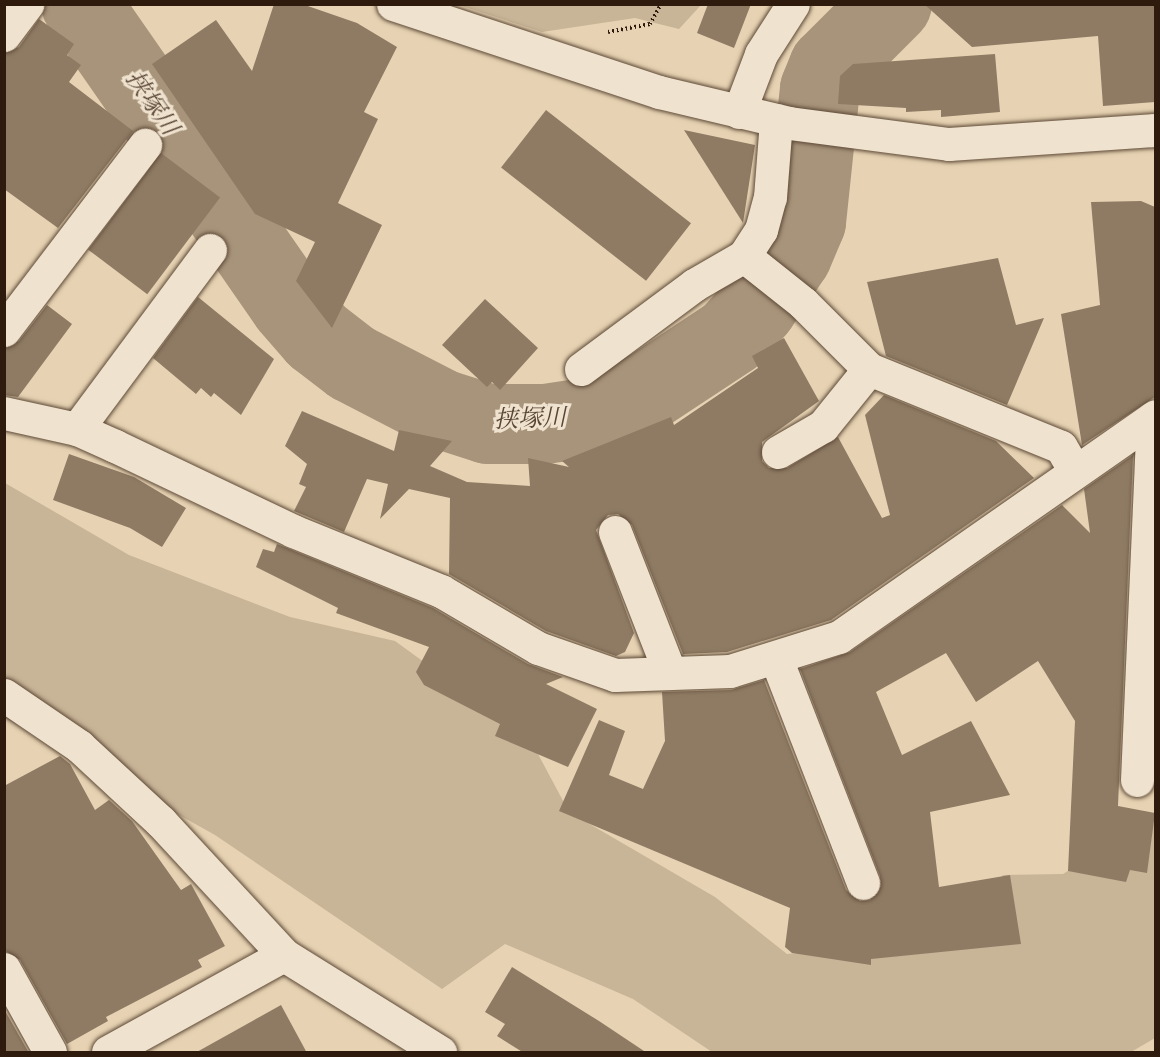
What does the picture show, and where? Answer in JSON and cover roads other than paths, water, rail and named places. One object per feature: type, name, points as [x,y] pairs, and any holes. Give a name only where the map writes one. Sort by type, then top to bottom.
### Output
[{"type":"street","points":[[4,34],[27,4]]},
{"type":"street","points":[[393,4],[659,92],[783,122],[949,144],[1155,129]]},
{"type":"street","points":[[739,112],[761,54],[793,4]]},
{"type":"street","points":[[581,369],[694,285],[750,261],[770,197],[783,122]]},
{"type":"street","points":[[4,330],[145,145]]},
{"type":"street","points":[[77,429],[210,250]]},
{"type":"street","points":[[750,261],[788,291],[869,369],[1061,447],[1075,471]]},
{"type":"street","points":[[778,452],[823,426],[869,369]]},
{"type":"street","points":[[4,413],[77,429],[293,531],[441,591],[580,666],[615,675],[730,671],[777,661],[839,637],[881,612],[1075,471],[1154,417]]},
{"type":"street","points":[[1137,780],[1154,417]]},
{"type":"street","points":[[615,532],[670,673]]},
{"type":"street","points":[[777,661],[863,883]]},
{"type":"street","points":[[4,695],[79,746],[161,822],[284,955],[440,1053]]},
{"type":"street","points":[[108,1053],[284,955]]},
{"type":"street","points":[[4,969],[50,1053]]},
{"type":"waterway","name":"挟塚川","points":[[81,4],[290,305],[317,336],[352,363],[441,409],[488,424],[545,424],[585,418],[648,391],[731,336],[757,307],[792,255],[806,222],[820,89],[829,67],[892,4]]}]
